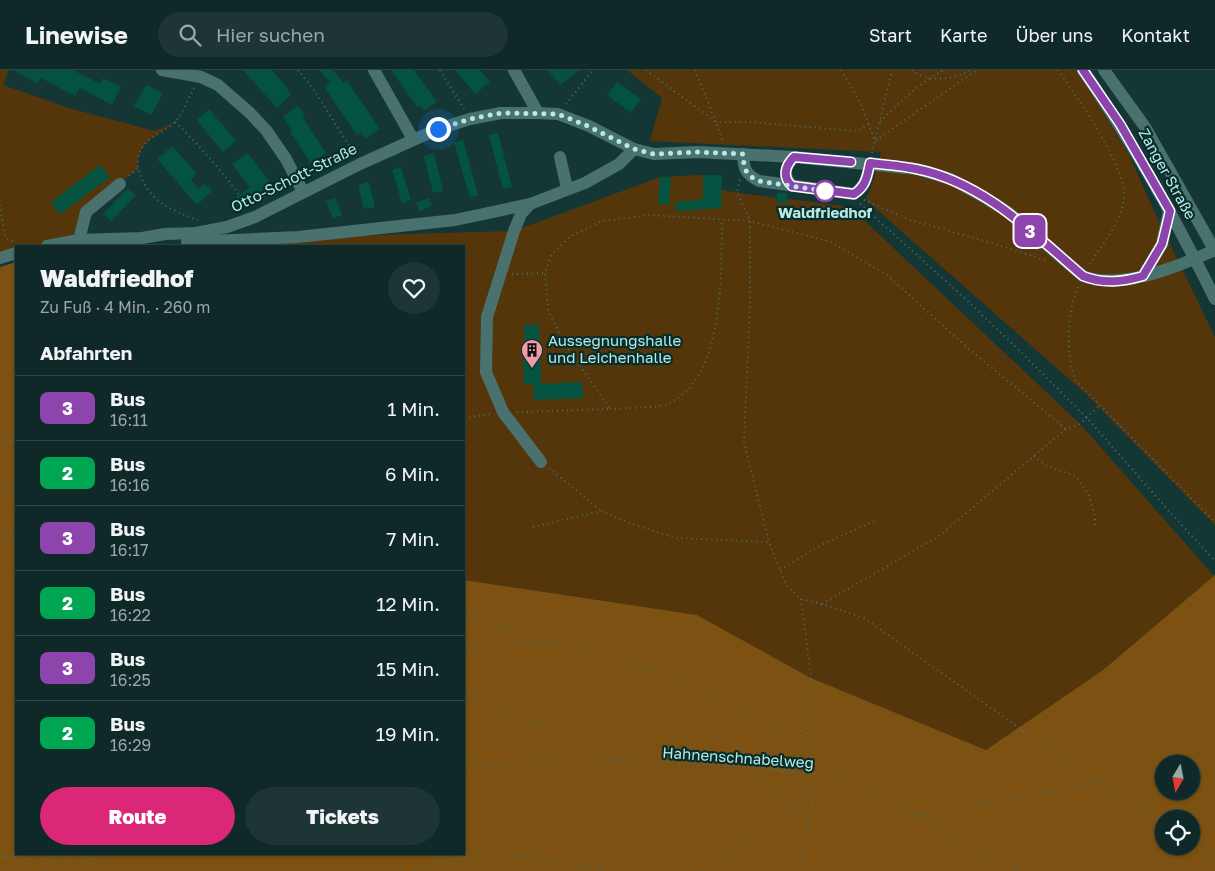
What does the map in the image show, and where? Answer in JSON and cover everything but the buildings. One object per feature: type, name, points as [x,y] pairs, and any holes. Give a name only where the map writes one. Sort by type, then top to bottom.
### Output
[{"type":"street","points":[[162,70],[201,78],[218,85],[266,130],[286,159],[303,192]]},
{"type":"street","points":[[374,70],[413,139]]},
{"type":"street","points":[[514,70],[538,113]]},
{"type":"street","name":"Zanger Straße","points":[[1083,70],[1120,124],[1170,211],[1215,299]]},
{"type":"street","name":"Zanger Straße","points":[[1104,70],[1145,127],[1215,250]]},
{"type":"street","name":"Otto-Schott-Straße","points":[[52,245],[79,240],[142,238],[165,234],[196,233],[227,227],[255,217],[413,139],[470,119],[501,113],[538,113],[558,114],[588,126],[634,149],[654,154],[728,153],[870,163],[916,169],[951,179],[984,196],[1008,212],[1083,276]]},
{"type":"street","points":[[142,238],[156,242],[256,240],[333,234],[455,220],[530,204],[567,188],[585,183],[619,164],[634,149]]},
{"type":"street","points":[[743,154],[744,168],[751,177],[758,181],[854,194],[862,188],[870,163]]},
{"type":"street","points":[[560,157],[567,188]]},
{"type":"street","points":[[792,186],[787,181],[785,172],[788,163],[794,157]]},
{"type":"street","points":[[79,240],[86,212],[120,184]]},
{"type":"street","points":[[530,204],[521,214],[514,231],[487,317],[486,372],[503,412],[541,462]]},
{"type":"street","points":[[1143,276],[1162,244],[1170,211]]},
{"type":"street","points":[[1083,276],[1093,280],[1125,281],[1195,259],[1215,250]]},
{"type":"street","points":[[0,258],[15,253]]},
{"type":"path","points":[[298,70],[314,90],[360,164]]},
{"type":"path","points":[[440,70],[470,119]]},
{"type":"path","points":[[558,114],[593,70]]},
{"type":"path","points":[[646,70],[716,122],[748,122],[857,131],[869,124]]},
{"type":"path","points":[[696,70],[728,153]]},
{"type":"path","points":[[841,70],[860,102],[875,141]]},
{"type":"path","points":[[870,163],[892,70]]},
{"type":"path","points":[[912,70],[917,74],[938,79],[959,77],[970,70]]},
{"type":"path","points":[[880,122],[915,88],[944,70]]},
{"type":"path","points":[[875,141],[977,70]]},
{"type":"path","points":[[1058,70],[1088,112],[1120,175],[1125,190],[1120,213],[1083,276],[1072,303],[1069,350],[1072,374],[1099,406],[1215,522]]},
{"type":"path","points":[[198,220],[177,212],[158,201],[147,186],[138,168],[138,154],[144,144],[175,122],[201,78]]},
{"type":"path","points":[[175,122],[198,144],[229,181],[255,217]]},
{"type":"path","points":[[744,168],[737,192],[750,221],[750,306],[744,442],[769,542],[786,585],[801,599],[864,618],[1032,737],[1155,818]]},
{"type":"path","points":[[854,194],[910,220],[1047,260]]},
{"type":"path","points":[[854,194],[861,206],[958,292],[1087,418],[1215,560]]},
{"type":"path","points":[[0,205],[5,236],[18,245]]},
{"type":"path","points":[[610,409],[562,341],[548,310],[545,273],[552,254],[571,236],[602,221],[649,215],[750,221],[831,242],[887,275],[969,349],[1066,429]]},
{"type":"path","points":[[465,418],[503,412],[610,409],[666,405],[684,395],[701,373],[714,331],[721,294],[722,220]]},
{"type":"path","points":[[500,275],[545,273]]},
{"type":"path","points":[[822,604],[939,536],[1066,429],[1080,424],[1099,406]]},
{"type":"path","points":[[0,440],[15,440]]},
{"type":"path","points":[[1034,456],[1047,466],[1076,476],[1089,494],[1095,516],[1095,527]]},
{"type":"path","points":[[541,462],[601,511],[635,525],[676,538],[769,542]]},
{"type":"path","points":[[0,490],[15,479]]},
{"type":"path","points":[[534,527],[601,511]]},
{"type":"path","points":[[780,570],[823,544],[877,520]]},
{"type":"path","points":[[0,537],[15,534]]},
{"type":"path","points":[[801,599],[811,678],[806,738],[809,773]]},
{"type":"path","points":[[465,611],[536,640],[576,647],[602,658],[643,667],[806,738]]},
{"type":"path","points":[[465,651],[536,640]]},
{"type":"path","points":[[465,692],[623,761]]},
{"type":"path","name":"Hahnenschnabelweg","points":[[465,769],[492,765],[623,761],[785,769],[809,773],[848,781],[1018,871]]},
{"type":"path","points":[[748,767],[810,821]]},
{"type":"path","points":[[785,769],[795,782],[814,795]]},
{"type":"path","points":[[917,816],[1100,782]]},
{"type":"path","points":[[790,804],[814,795]]},
{"type":"path","points":[[799,871],[814,795]]},
{"type":"path","points":[[700,871],[794,808]]},
{"type":"path","points":[[1200,848],[1215,858]]},
{"type":"path","points":[[44,871],[55,861],[57,855]]},
{"type":"path","points":[[0,857],[78,861],[111,855]]},
{"type":"path","points":[[416,871],[444,860],[524,855],[606,871]]},
{"type":"shaded area","points":[[0,70],[9,70],[3,85],[72,109],[155,131],[175,122],[149,140],[140,152],[138,168],[86,212],[72,236],[38,245],[15,245],[15,251],[0,255]]},
{"type":"shaded area","points":[[627,70],[1076,70],[1128,153],[1215,337],[1215,525],[1086,394],[866,200],[881,152],[650,141],[662,98]]},
{"type":"shaded area","name":"Waldfriedhof","points":[[722,175],[721,190],[776,198],[776,202],[787,203],[788,199],[850,207],[1080,424],[1214,576],[1103,670],[986,750],[811,678],[697,615],[465,580],[465,245],[223,245],[376,235],[514,231],[660,177]]},
{"type":"shaded area","points":[[15,262],[15,855],[465,855],[465,580],[697,615],[811,678],[986,750],[1103,670],[1215,575],[1215,871],[0,871],[0,267]]},
{"type":"bus line","name":"3","points":[[851,162],[794,157],[788,163],[785,172],[787,181],[792,186],[854,194],[862,188],[870,163],[916,169],[951,179],[984,196],[1008,212],[1083,276],[1093,280],[1125,281],[1143,276],[1162,244],[1170,211],[1120,124],[1083,70]]},
{"type":"place","name":"Waldfriedhof","points":[[825,191]]},
{"type":"place","name":"Aussegnungshalle und Leichenhalle","points":[[532,369]]},
{"type":"route","points":[[438,129],[470,119],[501,113],[558,114],[588,126],[634,149],[654,154],[698,152],[743,154],[744,168],[751,177],[758,181],[825,191]]}]
